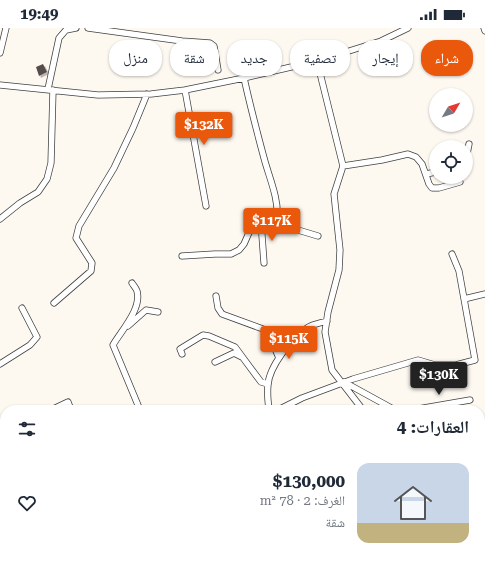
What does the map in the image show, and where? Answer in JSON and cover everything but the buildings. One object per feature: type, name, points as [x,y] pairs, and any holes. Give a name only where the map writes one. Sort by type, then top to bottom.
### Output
[{"type":"street","points":[[0,53],[6,28]]},
{"type":"street","points":[[0,219],[20,203],[38,192],[47,179],[51,163],[50,90],[59,38],[66,30],[76,28]]},
{"type":"street","points":[[88,28],[175,40]]},
{"type":"street","points":[[350,51],[381,41],[408,28]]},
{"type":"street","points":[[0,85],[98,95],[147,94],[185,90],[290,67]]},
{"type":"street","points":[[321,76],[344,166],[334,194],[340,250],[339,270],[325,332],[332,370],[359,405]]},
{"type":"street","points":[[244,78],[275,198],[278,212],[277,218]]},
{"type":"street","points":[[185,90],[206,206]]},
{"type":"street","points":[[54,303],[91,271],[92,263],[76,238],[79,226],[114,168],[147,94]]},
{"type":"street","points":[[344,166],[408,154],[416,157],[422,164],[429,184],[432,188],[439,188],[453,184]]},
{"type":"street","points":[[182,256],[231,254],[239,250],[244,244],[251,228],[258,222],[270,222],[277,218]]},
{"type":"street","points":[[277,218],[298,230],[318,236]]},
{"type":"street","points":[[261,222],[264,263]]},
{"type":"street","points":[[288,405],[302,398],[343,383],[418,360],[435,365],[456,365],[475,360],[464,299],[452,254]]},
{"type":"street","points":[[126,328],[136,306],[137,292],[132,283]]},
{"type":"street","points":[[464,299],[485,294]]},
{"type":"street","points":[[216,296],[218,308],[222,314],[263,329],[269,335],[279,358]]},
{"type":"street","points":[[0,364],[30,345],[37,337],[22,308]]},
{"type":"street","points":[[138,405],[114,345],[119,335],[146,310],[158,312]]},
{"type":"street","points":[[269,405],[268,384],[271,372],[279,358],[294,339],[307,327],[327,321]]},
{"type":"street","points":[[182,354],[180,349],[203,335],[209,336],[235,347],[261,382],[268,384]]},
{"type":"street","points":[[215,362],[234,353],[242,357]]},
{"type":"street","points":[[343,383],[385,405]]},
{"type":"street","points":[[441,405],[470,400]]},
{"type":"street","points":[[62,405],[68,402],[69,405]]}]
